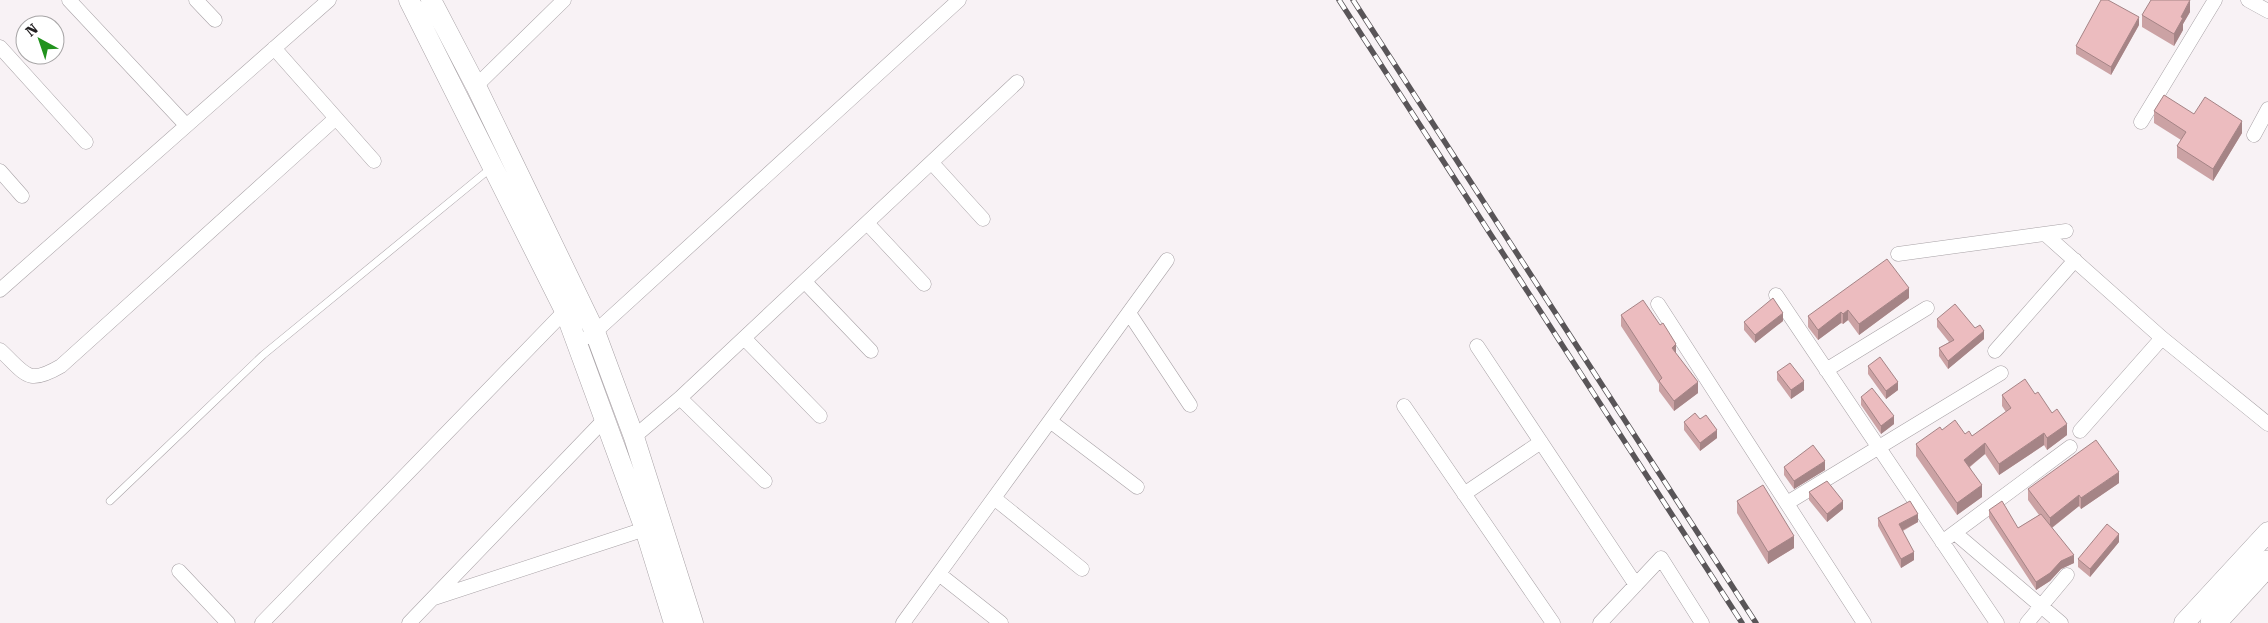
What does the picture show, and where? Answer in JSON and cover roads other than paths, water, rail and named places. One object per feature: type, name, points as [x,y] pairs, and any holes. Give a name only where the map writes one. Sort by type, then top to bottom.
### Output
[{"type":"highway","points":[[2213,623],[2268,563]]},
{"type":"street","points":[[69,0],[186,125]]},
{"type":"street","points":[[196,0],[215,20]]},
{"type":"street","points":[[0,290],[328,0]]},
{"type":"street","points":[[409,0],[493,166],[572,306],[595,332],[634,437],[693,623]]},
{"type":"street","points":[[431,0],[476,86],[572,306],[578,342],[604,420],[645,529],[670,622]]},
{"type":"street","points":[[476,86],[564,0]]},
{"type":"street","points":[[578,342],[595,332],[960,0]]},
{"type":"street","points":[[2141,122],[2215,0]]},
{"type":"street","points":[[2248,0],[2268,11]]},
{"type":"street","points":[[0,47],[86,142]]},
{"type":"street","points":[[274,48],[374,161]]},
{"type":"street","points":[[634,437],[680,398],[1017,82]]},
{"type":"street","points":[[2254,135],[2268,109]]},
{"type":"street","points":[[0,350],[26,374],[35,377],[45,376],[61,366],[336,118]]},
{"type":"street","points":[[932,163],[983,219]]},
{"type":"street","points":[[0,171],[22,196]]},
{"type":"street","points":[[867,223],[924,284]]},
{"type":"street","points":[[1898,254],[2066,231]]},
{"type":"street","points":[[2045,234],[2162,338],[2268,424]]},
{"type":"street","points":[[903,623],[1167,260]]},
{"type":"street","points":[[1995,351],[2074,260]]},
{"type":"street","points":[[805,282],[871,351]]},
{"type":"street","points":[[1776,295],[1997,623]]},
{"type":"street","points":[[1658,304],[1864,623]]},
{"type":"street","points":[[262,623],[572,306]]},
{"type":"street","points":[[1826,370],[1927,308]]},
{"type":"street","points":[[1129,313],[1190,405]]},
{"type":"street","points":[[744,338],[820,416]]},
{"type":"street","points":[[2080,431],[2162,338]]},
{"type":"street","points":[[1477,346],[1636,585]]},
{"type":"street","points":[[1786,503],[2000,373]]},
{"type":"street","points":[[680,398],[765,481]]},
{"type":"street","points":[[1404,406],[1552,623]]},
{"type":"street","points":[[409,623],[604,420]]},
{"type":"street","points":[[1050,421],[1137,488]]},
{"type":"street","points":[[1464,494],[1541,442]]},
{"type":"street","points":[[1942,542],[2070,447]]},
{"type":"street","points":[[994,498],[1082,569]]},
{"type":"street","points":[[433,599],[645,529]]},
{"type":"street","points":[[2184,623],[2268,532]]},
{"type":"street","points":[[1955,533],[2060,623]]},
{"type":"street","points":[[1600,623],[1661,558],[1702,623]]},
{"type":"street","points":[[179,571],[228,623]]},
{"type":"street","points":[[939,574],[1001,623]]},
{"type":"street","points":[[2027,623],[2067,575]]},
{"type":"lane","points":[[110,501],[263,355],[493,166]]},
{"type":"railway","points":[[1339,0],[1742,623]]},
{"type":"railway","points":[[1353,0],[1756,623]]}]
